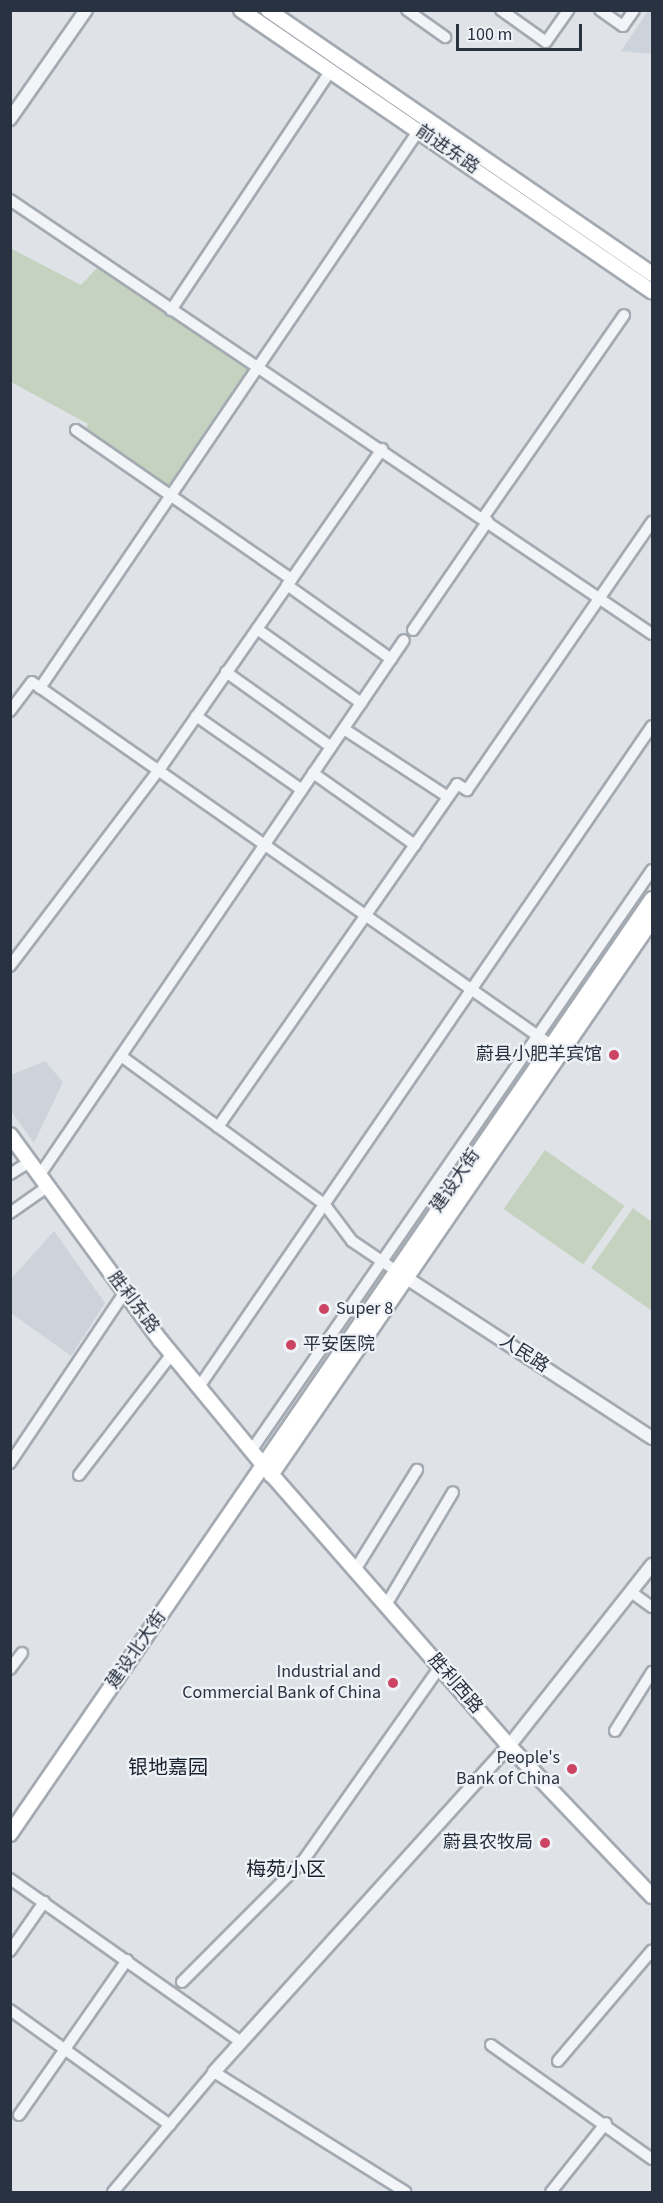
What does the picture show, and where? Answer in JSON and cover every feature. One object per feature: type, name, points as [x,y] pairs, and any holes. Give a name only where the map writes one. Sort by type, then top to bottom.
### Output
[{"type":"main road","name":"前进东路","points":[[241,10],[652,291]]},
{"type":"main road","name":"前进东路","points":[[268,10],[652,274]]},
{"type":"main road","name":"建设大街","points":[[268,1470],[555,1048],[652,899]]},
{"type":"main road","name":"建设大街","points":[[555,1048],[652,920]]},
{"type":"main road","name":"胜利东路","points":[[10,1135],[172,1354],[268,1470]]},
{"type":"main road","name":"胜利西路","points":[[268,1470],[509,1746],[652,1896]]},
{"type":"main road","name":"建设北大街","points":[[10,1834],[268,1470]]},
{"type":"street","points":[[10,119],[86,10]]},
{"type":"street","points":[[407,10],[445,37]]},
{"type":"street","points":[[501,10],[546,42],[568,10]]},
{"type":"street","points":[[600,10],[623,26],[634,10]]},
{"type":"street","points":[[171,310],[331,70]]},
{"type":"street","points":[[40,688],[418,130]]},
{"type":"street","points":[[10,200],[257,369],[382,449],[652,634]]},
{"type":"street","points":[[413,630],[624,315]]},
{"type":"street","points":[[76,430],[171,496],[391,659]]},
{"type":"street","points":[[10,966],[159,770],[382,449]]},
{"type":"street","points":[[218,1127],[457,784],[467,790],[652,522]]},
{"type":"street","points":[[256,629],[361,703]]},
{"type":"street","points":[[10,1214],[43,1182],[121,1056],[404,640]]},
{"type":"street","points":[[226,672],[331,747]]},
{"type":"street","points":[[10,711],[32,682],[555,1048]]},
{"type":"street","points":[[196,716],[302,790]]},
{"type":"street","points":[[199,1387],[652,726]]},
{"type":"street","points":[[344,729],[448,798]]},
{"type":"street","points":[[313,773],[415,845]]},
{"type":"street","points":[[251,1451],[652,870]]},
{"type":"street","points":[[121,1056],[325,1205],[352,1241],[400,1274]]},
{"type":"street","points":[[10,1174],[29,1162]]},
{"type":"street","name":"人民路","points":[[400,1274],[652,1438]]},
{"type":"street","points":[[10,1463],[125,1292]]},
{"type":"street","points":[[79,1475],[172,1354]]},
{"type":"street","points":[[355,1570],[417,1470]]},
{"type":"street","points":[[386,1605],[453,1492]]},
{"type":"street","points":[[113,2193],[214,2072],[509,1746],[652,1565]]},
{"type":"street","points":[[631,1592],[652,1607]]},
{"type":"street","points":[[10,1669],[22,1653]]},
{"type":"street","points":[[182,1982],[303,1861],[440,1667]]},
{"type":"street","points":[[615,1731],[652,1672]]},
{"type":"street","points":[[10,1879],[241,2042]]},
{"type":"street","points":[[10,1951],[44,1902]]},
{"type":"street","points":[[558,2061],[652,1950]]},
{"type":"street","points":[[19,2115],[127,1960]]},
{"type":"street","points":[[10,2010],[170,2125]]},
{"type":"street","points":[[491,2045],[606,2123],[652,2159]]},
{"type":"street","points":[[214,2072],[405,2193]]},
{"type":"street","points":[[551,2193],[606,2123]]},
{"type":"shaded area","points":[[648,11],[652,11],[652,54],[621,51]]},
{"type":"shaded area","points":[[45,1061],[63,1082],[34,1143],[11,1111],[11,1075]]},
{"type":"shaded area","points":[[54,1231],[105,1303],[71,1356],[11,1313],[11,1279]]},
{"type":"green space","points":[[10,248],[81,285],[97,268],[250,370],[169,491],[84,432],[88,424],[11,382]]},
{"type":"green space","points":[[545,1150],[624,1206],[583,1265],[504,1209]]},
{"type":"green space","points":[[633,1208],[652,1222],[652,1311],[591,1268]]},
{"type":"place","name":"蔚县小肥羊宾馆","points":[[614,1055]]},
{"type":"place","name":"Super 8","points":[[324,1309]]},
{"type":"place","name":"平安医院","points":[[291,1345]]},
{"type":"place","name":"Industrial and Commercial Bank of China","points":[[393,1683]]},
{"type":"place","name":"People's Bank of China","points":[[572,1769]]},
{"type":"place","name":"蔚县农牧局","points":[[545,1843]]},
{"type":"district","name":"银地嘉园","points":[[168,1768]]},
{"type":"district","name":"梅苑小区","points":[[286,1870]]}]
